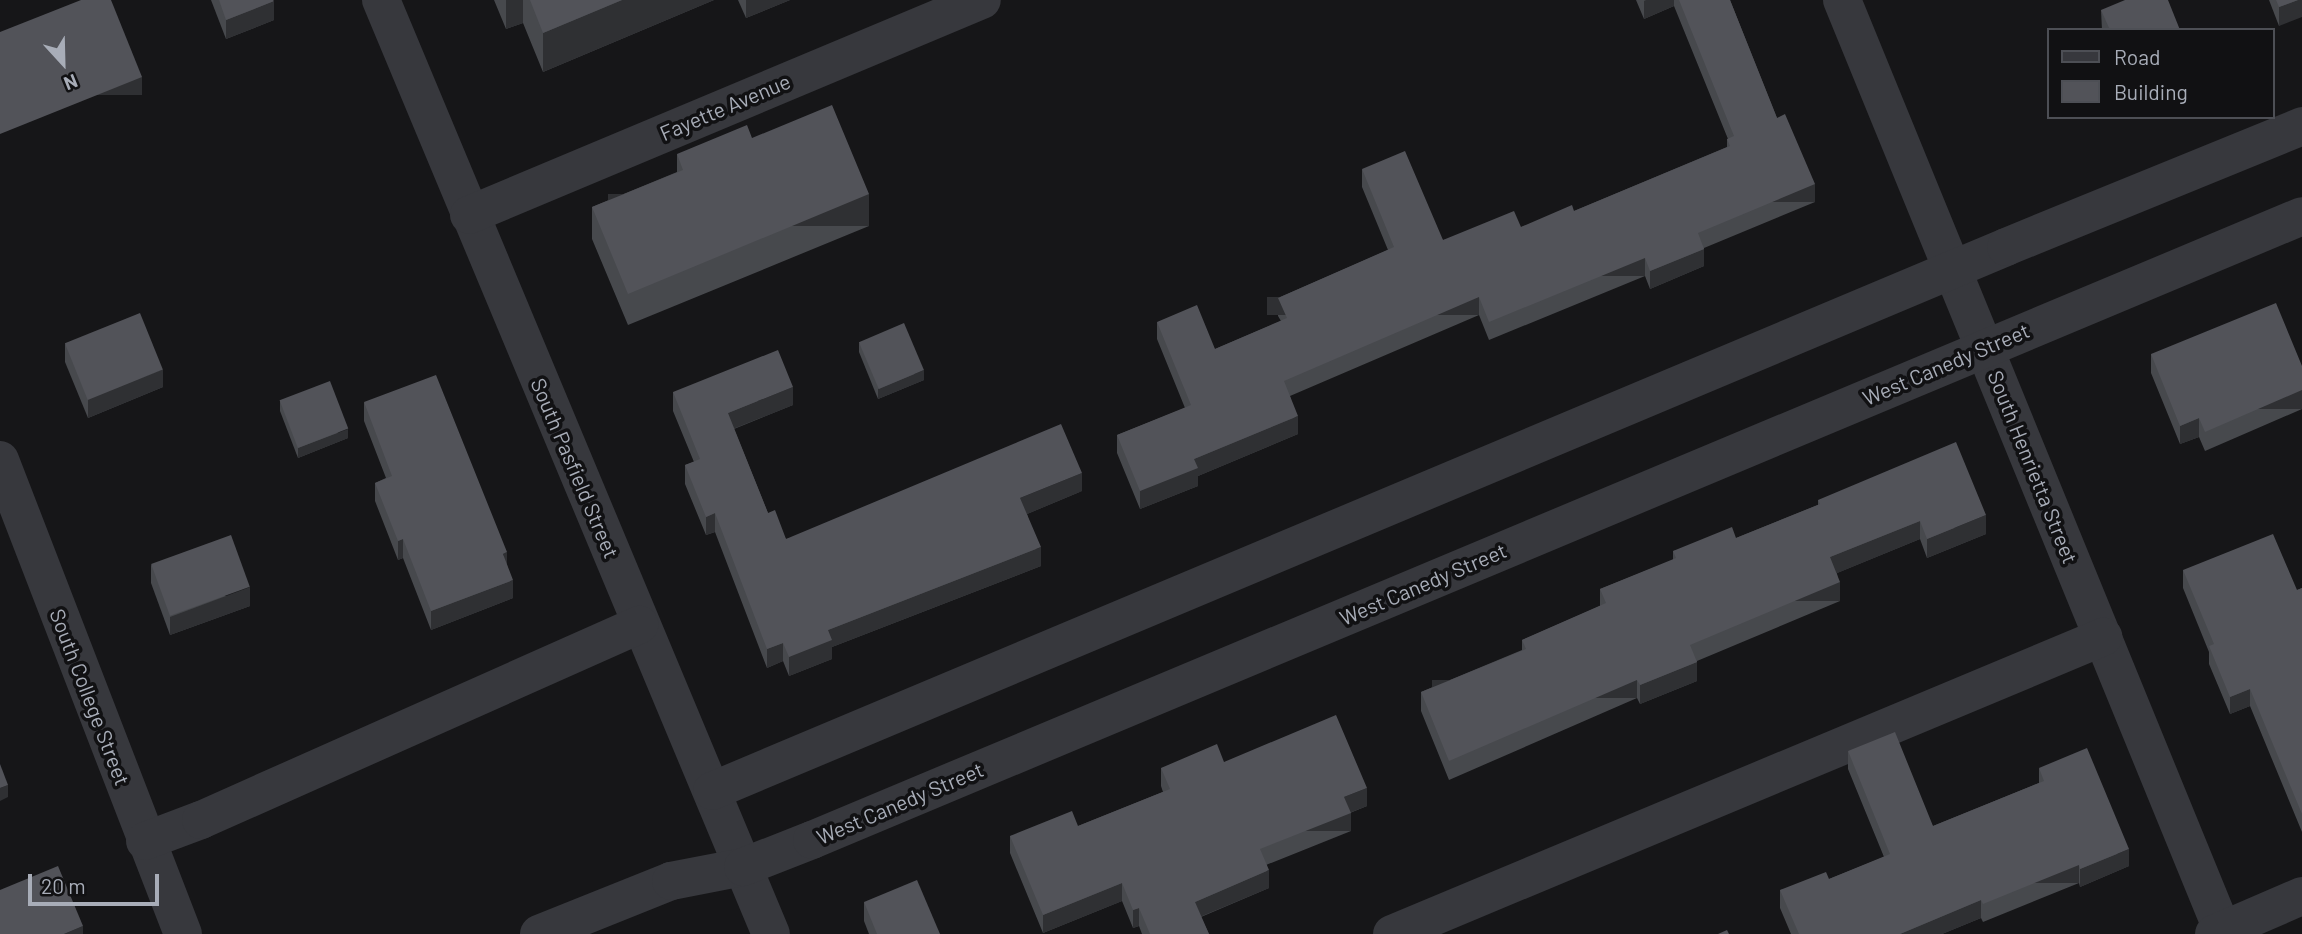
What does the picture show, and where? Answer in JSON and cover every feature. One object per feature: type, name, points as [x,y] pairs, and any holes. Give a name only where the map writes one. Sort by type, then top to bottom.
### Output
[{"type":"street","name":"South Pasfield Street","points":[[381,0],[771,934]]},
{"type":"street","name":"Fayette Avenue","points":[[469,215],[982,0]]},
{"type":"street","name":"South Henrietta Street","points":[[1842,0],[2103,637],[2220,933]]},
{"type":"street","points":[[712,791],[1953,269],[2302,126]]},
{"type":"street","name":"West Canedy Street","points":[[539,934],[671,881],[743,867],[2302,216]]},
{"type":"street","name":"South College Street","points":[[0,460],[183,934]]},
{"type":"street","points":[[145,841],[201,820],[640,625]]},
{"type":"street","points":[[1392,934],[2103,637]]},
{"type":"street","points":[[2220,933],[2302,896]]},
{"type":"building","points":[[81,0],[111,0],[142,77],[0,134],[0,32]]},
{"type":"building","points":[[219,0],[273,0],[274,1],[226,20]]},
{"type":"building","points":[[530,0],[622,0],[543,33]]},
{"type":"building","points":[[1679,0],[1730,0],[1777,118],[1785,114],[1815,184],[1698,233],[1704,249],[1650,271],[1645,258],[1489,322],[1479,297],[1284,381],[1298,416],[1194,459],[1198,468],[1140,491],[1117,435],[1191,405],[1157,322],[1197,305],[1215,349],[1287,318],[1278,298],[1394,247],[1362,169],[1405,151],[1443,240],[1514,211],[1521,227],[1572,205],[1574,211],[1730,146],[1727,139],[1734,136]]},
{"type":"building","points":[[2125,0],[2168,0],[2179,28],[2109,28],[2101,10]]},
{"type":"building","points":[[2276,0],[2298,0],[2279,7]]},
{"type":"building","points":[[832,105],[869,194],[628,294],[592,207],[683,170],[677,154],[747,125],[752,138]]},
{"type":"building","points":[[2276,303],[2302,366],[2302,390],[2205,432],[2199,418],[2180,426],[2151,354]]},
{"type":"building","points":[[140,313],[163,370],[88,400],[65,343]]},
{"type":"building","points":[[904,323],[924,370],[879,389],[859,342]]},
{"type":"building","points":[[778,350],[793,387],[728,413],[768,513],[775,510],[786,539],[1061,424],[1082,473],[1020,498],[1041,547],[828,630],[832,640],[789,657],[783,643],[767,649],[715,513],[706,517],[685,465],[700,459],[673,392]]},
{"type":"building","points":[[436,375],[507,552],[503,554],[513,580],[431,611],[403,539],[398,541],[375,483],[392,476],[364,402]]},
{"type":"building","points":[[330,381],[348,429],[298,448],[280,400]]},
{"type":"building","points":[[1956,442],[1986,515],[1927,539],[1920,521],[1830,557],[1840,582],[1690,645],[1697,662],[1640,685],[1637,680],[1449,761],[1421,692],[1526,649],[1522,640],[1606,603],[1600,589],[1676,558],[1673,551],[1732,527],[1736,538],[1820,504],[1818,500]]},
{"type":"building","points":[[2273,534],[2297,590],[2302,588],[2302,814],[2250,689],[2230,697],[2209,646],[2214,644],[2183,570]]},
{"type":"building","points":[[231,535],[250,587],[170,616],[151,564]]},
{"type":"building","points":[[1336,715],[1367,788],[1344,797],[1351,813],[1260,849],[1269,870],[1195,902],[1209,934],[1150,934],[1139,908],[1133,910],[1122,883],[1043,915],[1010,836],[1072,811],[1078,826],[1170,789],[1161,768],[1217,744],[1224,762]]},
{"type":"building","points":[[1895,732],[1933,826],[2044,781],[2039,768],[2087,748],[2129,849],[2080,869],[2079,865],[1983,904],[1981,900],[1900,934],[1799,934],[1780,890],[1826,872],[1829,879],[1890,854],[1848,751]]},
{"type":"building","points":[[0,764],[8,785],[0,788]]},
{"type":"building","points":[[58,866],[83,926],[64,934],[0,934],[0,890]]},
{"type":"building","points":[[917,880],[940,934],[877,934],[864,902]]}]
